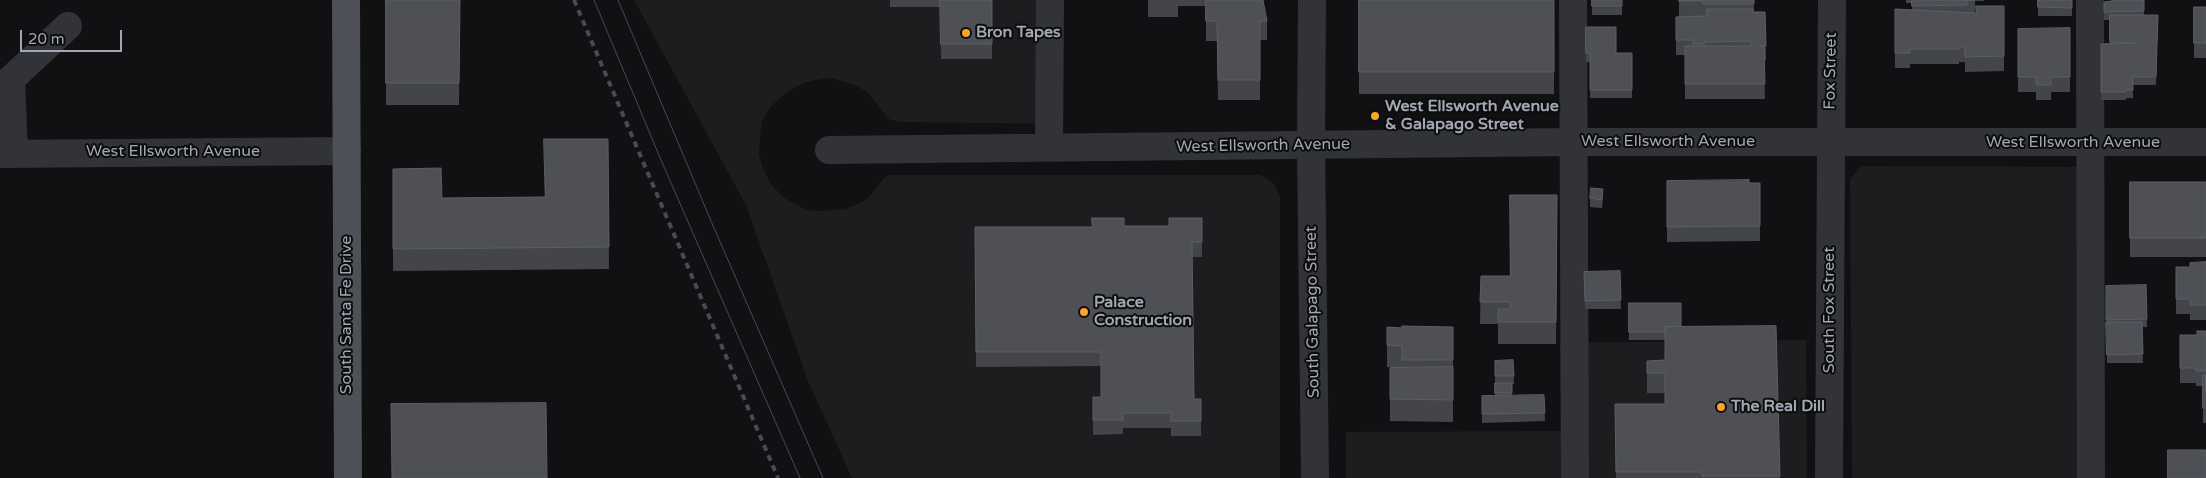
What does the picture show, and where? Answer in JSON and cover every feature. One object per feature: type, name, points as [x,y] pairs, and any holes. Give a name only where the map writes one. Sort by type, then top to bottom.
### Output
[{"type":"main road","name":"South Santa Fe Drive","points":[[346,0],[348,478]]},
{"type":"street","points":[[1049,148],[1050,0]]},
{"type":"street","name":"South Galapago Street","points":[[1312,0],[1311,146],[1315,478]]},
{"type":"street","points":[[1573,0],[1575,478]]},
{"type":"street","name":"Fox Street","points":[[1830,143],[1832,0]]},
{"type":"street","points":[[2090,0],[2091,478]]},
{"type":"street","points":[[7,153],[11,79],[68,26]]},
{"type":"street","name":"West Ellsworth Avenue","points":[[829,150],[1573,142],[2206,142]]},
{"type":"street","name":"South Fox Street","points":[[1829,478],[1830,143]]},
{"type":"street","name":"West Ellsworth Avenue","points":[[7,153],[347,151]]},
{"type":"shaded area","name":"Palace Construction","points":[[634,0],[1063,0],[1063,124],[901,122],[890,120],[869,94],[859,87],[833,78],[820,79],[803,83],[787,92],[769,108],[762,122],[760,136],[759,155],[764,171],[771,184],[784,198],[805,209],[816,211],[846,209],[858,204],[869,197],[885,177],[890,175],[1260,175],[1268,179],[1274,184],[1280,197],[1280,478],[852,478],[808,381],[746,205]]},
{"type":"shaded area","points":[[1864,166],[2101,167],[2101,478],[1852,478],[1850,179]]},
{"type":"shaded area","points":[[1806,340],[1807,478],[1346,478],[1346,432],[1561,431],[1560,343]]},
{"type":"building","points":[[386,0],[460,0],[459,83],[386,83]]},
{"type":"building","name":"Bron Tapes","points":[[940,0],[992,0],[992,44],[941,44]]},
{"type":"building","points":[[1206,0],[1263,0],[1267,21],[1260,21],[1260,80],[1218,80],[1217,21],[1206,21]]},
{"type":"building","points":[[1359,0],[1554,0],[1554,72],[1359,72]]},
{"type":"building","points":[[1592,0],[1622,0],[1622,6],[1592,6]]},
{"type":"building","points":[[1679,0],[1754,0],[1754,4],[1703,4],[1703,1]]},
{"type":"building","points":[[1912,0],[1967,0],[1967,5],[1912,6]]},
{"type":"building","points":[[2038,0],[2072,0],[2072,8],[2038,7]]},
{"type":"building","points":[[2112,0],[2144,0],[2144,11],[2104,12],[2104,2]]},
{"type":"building","points":[[1976,6],[2004,6],[2004,56],[1965,57],[1965,47],[1959,47],[1959,49],[1910,49],[1910,53],[1895,53],[1895,9],[1976,13]]},
{"type":"building","points":[[2194,7],[2206,7],[2206,43],[2194,43]]},
{"type":"building","points":[[1707,9],[1753,9],[1753,12],[1765,12],[1766,46],[1760,46],[1764,47],[1765,84],[1685,84],[1685,46],[1751,46],[1751,41],[1707,42],[1705,40],[1705,44],[1693,44],[1693,40],[1676,40],[1676,17],[1707,16]]},
{"type":"building","points":[[2110,15],[2158,15],[2156,77],[2133,77],[2133,90],[2126,90],[2126,92],[2101,92],[2101,44],[2135,43],[2110,42]]},
{"type":"building","points":[[1586,27],[1616,27],[1616,53],[1632,53],[1632,90],[1590,90],[1590,53],[1586,53]]},
{"type":"building","points":[[2070,28],[2070,77],[2051,77],[2051,85],[2036,85],[2036,77],[2018,77],[2018,29]]},
{"type":"building","points":[[544,139],[608,139],[609,247],[393,249],[393,169],[441,168],[442,198],[545,197]]},
{"type":"building","points":[[1749,180],[1749,183],[1760,183],[1760,226],[1667,227],[1667,181]]},
{"type":"building","points":[[2130,182],[2206,182],[2206,238],[2130,238]]},
{"type":"building","points":[[1591,188],[1603,189],[1602,200],[1590,198]]},
{"type":"building","points":[[1510,195],[1557,195],[1556,322],[1498,322],[1498,309],[1510,309],[1510,302],[1480,302],[1481,276],[1510,276]]},
{"type":"building","name":"Palace Construction","points":[[1092,218],[1124,218],[1124,226],[1169,226],[1169,218],[1202,218],[1202,242],[1192,242],[1194,399],[1201,399],[1201,421],[1171,421],[1171,413],[1123,413],[1123,420],[1093,420],[1093,397],[1101,397],[1101,352],[976,352],[975,227],[1092,227]]},
{"type":"building","points":[[2206,262],[2206,305],[2190,305],[2190,299],[2176,299],[2176,267],[2190,267],[2190,263]]},
{"type":"building","points":[[1620,271],[1621,300],[1585,301],[1584,272]]},
{"type":"building","points":[[2146,285],[2147,319],[2106,320],[2106,286]]},
{"type":"building","points":[[1629,303],[1681,303],[1681,326],[1665,327],[1665,332],[1629,332]]},
{"type":"building","points":[[2106,322],[2142,322],[2143,354],[2107,355]]},
{"type":"building","points":[[1402,326],[1453,327],[1453,360],[1402,360],[1402,346],[1387,345],[1387,327],[1402,328]]},
{"type":"building","name":"The Real Dill","points":[[1776,326],[1780,476],[1702,476],[1702,472],[1616,472],[1615,404],[1665,404],[1665,373],[1647,373],[1647,361],[1665,360],[1665,327]]},
{"type":"building","points":[[2197,331],[2206,331],[2206,371],[2196,371],[2196,368],[2180,368],[2180,335],[2197,335]]},
{"type":"building","points":[[1513,360],[1514,376],[1495,376],[1495,361]]},
{"type":"building","points":[[1453,367],[1453,400],[1390,399],[1390,368]]},
{"type":"building","points":[[2203,375],[2206,375],[2206,408],[2203,408]]},
{"type":"building","points":[[1495,383],[1512,383],[1512,393],[1495,393]]},
{"type":"building","points":[[1544,395],[1545,413],[1482,414],[1482,396]]},
{"type":"building","points":[[546,403],[547,478],[392,478],[391,404]]},
{"type":"building","points":[[2168,450],[2206,450],[2206,478],[2168,478]]},
{"type":"tram line","points":[[594,0],[661,160],[800,478]]},
{"type":"tram line","points":[[618,0],[711,221],[823,478]]},
{"type":"railway","points":[[574,0],[778,478]]},
{"type":"place","name":"Bron Tapes","points":[[966,33]]},
{"type":"place","name":"West Ellsworth Avenue & Galapago Street","points":[[1375,116]]},
{"type":"place","name":"Palace Construction","points":[[1084,312]]},
{"type":"place","name":"The Real Dill","points":[[1721,407]]}]
